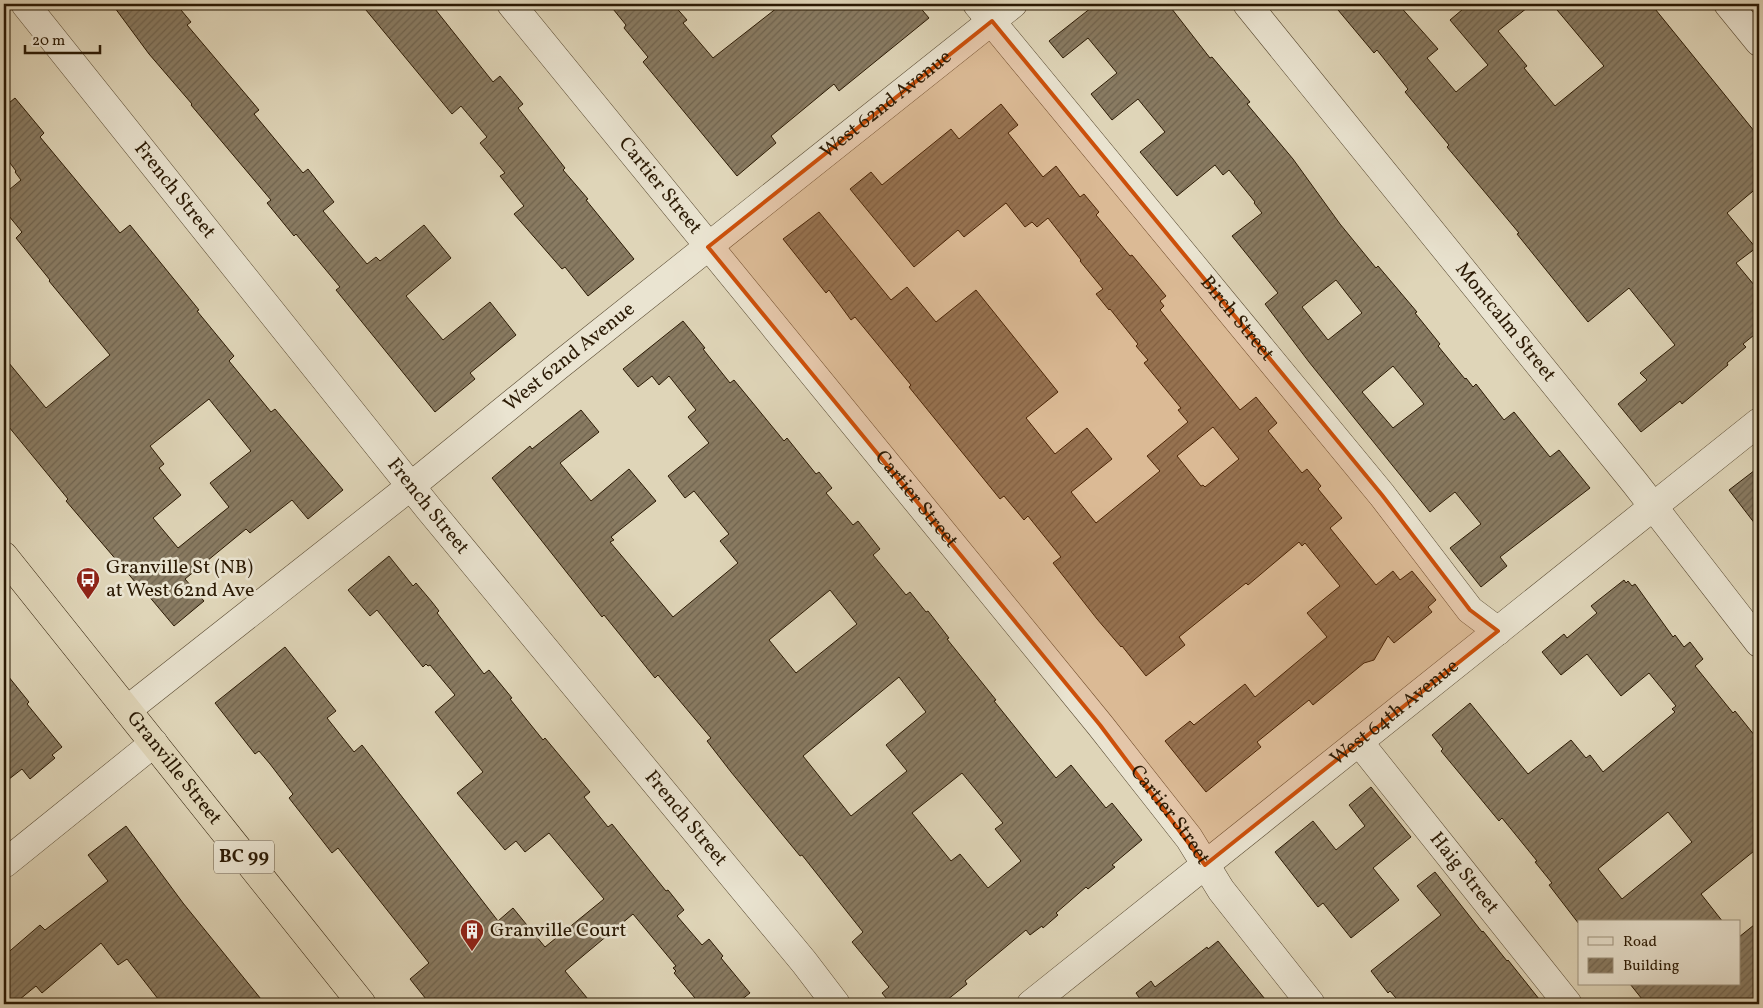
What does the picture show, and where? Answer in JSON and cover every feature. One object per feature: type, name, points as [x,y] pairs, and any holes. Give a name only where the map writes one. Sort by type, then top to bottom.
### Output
[{"type":"highway","name":"Granville Street","points":[[4,556],[362,1004]]},
{"type":"street","name":"French Street","points":[[25,4],[411,486],[804,962],[836,1004]]},
{"type":"street","name":"Cartier Street","points":[[510,4],[1100,726],[1188,838],[1221,890],[1311,1004]]},
{"type":"street","name":"West 62nd Avenue","points":[[127,710],[411,486],[708,247],[984,12],[1013,4]]},
{"type":"street","name":"Montcalm Street","points":[[1247,4],[1653,506],[1759,643]]},
{"type":"street","points":[[1728,4],[1759,42]]},
{"type":"street","name":"Birch Street","points":[[984,12],[1382,495],[1470,610],[1498,630]]},
{"type":"street","name":"West 64th Avenue","points":[[1031,1004],[1759,422]]},
{"type":"street","name":"Haig Street","points":[[1359,742],[1568,1004]]},
{"type":"street","points":[[4,864],[154,743]]},
{"type":"highlighted area","points":[[992,21],[1382,495],[1470,610],[1498,631],[1205,865],[1100,725],[708,247]]},
{"type":"building","points":[[112,4],[176,4],[191,22],[187,25],[259,110],[254,114],[303,173],[308,169],[334,202],[323,211],[367,264],[376,257],[380,261],[424,225],[451,258],[406,296],[443,340],[490,302],[516,335],[470,373],[475,379],[435,412],[336,290],[340,287],[296,234],[294,236],[267,203],[271,200],[149,54]]},
{"type":"building","points":[[361,4],[431,4],[493,82],[500,76],[523,104],[518,108],[565,168],[563,170],[588,199],[586,200],[634,259],[588,296],[565,267],[562,269],[514,214],[524,206],[500,176],[505,173],[480,143],[487,137],[461,106],[452,114]]},
{"type":"building","points":[[609,4],[673,4],[687,20],[683,23],[713,58],[782,4],[917,4],[929,18],[839,91],[834,84],[771,136],[776,143],[737,176],[643,62],[648,57],[624,28],[626,25]]},
{"type":"building","points":[[1096,4],[1168,4],[1210,58],[1212,57],[1250,102],[1247,104],[1293,159],[1340,224],[1376,268],[1378,266],[1417,312],[1415,313],[1440,344],[1438,346],[1465,379],[1473,387],[1476,384],[1504,420],[1514,412],[1550,457],[1559,450],[1590,488],[1500,557],[1507,566],[1481,587],[1450,548],[1481,524],[1455,492],[1430,512],[1309,362],[1265,304],[1278,293],[1232,236],[1262,213],[1255,202],[1229,170],[1223,175],[1215,165],[1177,196],[1140,152],[1165,132],[1138,99],[1112,120],[1091,94],[1117,73],[1088,38],[1063,58],[1049,41]],"holes":[[[1336,280],[1362,313],[1328,340],[1302,307]],[[1393,366],[1424,404],[1393,428],[1362,392]]]},
{"type":"building","points":[[1333,4],[1398,4],[1438,49],[1427,58],[1456,92],[1488,65],[1450,20],[1469,4],[1532,4],[1498,31],[1527,66],[1524,68],[1555,106],[1604,66],[1552,4],[1651,4],[1759,137],[1759,186],[1727,213],[1756,248],[1736,263],[1759,291],[1759,331],[1743,344],[1746,347],[1727,363],[1728,365],[1682,404],[1680,401],[1641,432],[1618,404],[1647,380],[1640,373],[1675,345],[1629,288],[1588,322],[1517,234],[1519,233],[1447,147],[1449,145],[1405,92],[1408,89],[1377,50],[1374,53]]},
{"type":"building","points":[[15,98],[44,133],[40,137],[120,233],[130,225],[234,356],[229,361],[271,412],[275,409],[343,490],[308,519],[292,500],[250,533],[246,529],[185,579],[204,601],[174,626],[66,501],[68,499],[4,421],[4,357],[46,408],[110,355],[16,238],[22,232],[4,210],[4,194],[21,180],[4,155],[4,107]],"holes":[[[209,399],[251,451],[210,483],[229,507],[178,548],[153,518],[181,495],[159,468],[164,464],[150,446]]]},
{"type":"building","points":[[1001,104],[1018,125],[1008,133],[1043,177],[1056,166],[1080,197],[1084,194],[1099,212],[1096,215],[1166,296],[1160,301],[1164,306],[1160,310],[1240,410],[1256,397],[1277,423],[1268,431],[1302,473],[1307,469],[1321,486],[1318,489],[1342,518],[1330,528],[1376,585],[1393,571],[1400,580],[1412,571],[1436,600],[1428,607],[1432,612],[1394,643],[1388,636],[1374,660],[1364,663],[1313,705],[1309,700],[1257,742],[1261,747],[1206,792],[1165,741],[1190,721],[1194,725],[1245,684],[1255,697],[1327,637],[1307,613],[1340,586],[1305,543],[1302,546],[1299,542],[1248,585],[1246,583],[1179,637],[1185,645],[1146,676],[1097,619],[1053,563],[1061,557],[1028,516],[1024,520],[1004,496],[1000,499],[855,317],[851,320],[829,290],[826,293],[783,239],[819,212],[891,300],[907,287],[936,322],[976,290],[1058,392],[1026,418],[1055,454],[1087,428],[1112,459],[1071,492],[1096,523],[1160,471],[1147,456],[1188,422],[1178,410],[1181,408],[1144,363],[1148,360],[1136,346],[1138,344],[1096,294],[1103,289],[1048,218],[1037,227],[1032,222],[1025,227],[1006,203],[964,237],[958,230],[914,267],[850,189],[871,172],[882,185],[951,129],[959,139]],"holes":[[[1213,427],[1239,459],[1205,487],[1201,486],[1177,456]]]},
{"type":"building","points":[[683,321],[730,383],[734,380],[784,441],[787,438],[816,474],[819,472],[832,488],[826,493],[853,525],[858,521],[880,549],[873,555],[906,595],[910,592],[926,612],[928,611],[949,638],[947,639],[996,700],[994,701],[1056,778],[1071,765],[1106,808],[1112,803],[1142,840],[1112,865],[1115,867],[1088,889],[1086,887],[1056,913],[1058,915],[1043,928],[1042,926],[1030,935],[1026,930],[965,981],[967,984],[942,1004],[891,1004],[882,993],[889,987],[852,942],[863,932],[802,855],[800,856],[731,772],[707,741],[711,738],[658,675],[655,678],[604,615],[602,617],[492,478],[530,446],[532,449],[581,410],[599,432],[560,463],[591,501],[629,469],[656,501],[611,537],[614,540],[610,542],[673,617],[738,563],[720,541],[729,534],[694,491],[685,498],[668,476],[709,443],[688,417],[696,410],[669,376],[659,385],[652,376],[638,387],[623,369]],"holes":[[[830,590],[857,624],[796,673],[769,640]],[[899,677],[926,712],[886,745],[907,771],[851,816],[803,756]],[[962,773],[1003,823],[995,829],[1021,861],[988,888],[960,854],[951,861],[912,813]]]},
{"type":"building","points":[[1759,467],[1759,529],[1729,490]]},
{"type":"building","points":[[389,556],[413,586],[416,583],[432,602],[439,611],[437,613],[484,674],[489,670],[543,740],[545,738],[590,792],[584,797],[608,827],[612,824],[666,891],[668,890],[684,910],[677,916],[702,945],[709,939],[723,956],[721,958],[750,993],[736,1004],[700,1004],[674,973],[676,971],[673,968],[676,966],[633,914],[565,971],[592,1004],[430,1004],[410,979],[429,963],[338,848],[332,853],[289,798],[293,794],[270,764],[259,751],[255,754],[215,703],[285,647],[336,711],[327,718],[354,752],[362,745],[498,921],[513,908],[545,947],[604,899],[549,833],[525,852],[516,841],[505,850],[457,793],[483,772],[435,712],[455,695],[430,665],[426,664],[423,667],[377,610],[370,616],[348,590]]},
{"type":"building","points":[[1624,580],[1626,583],[1628,581],[1632,586],[1635,584],[1673,637],[1675,635],[1684,647],[1690,642],[1703,659],[1695,666],[1733,713],[1735,711],[1759,741],[1759,847],[1701,894],[1721,920],[1578,920],[1578,923],[1549,885],[1552,883],[1535,862],[1537,861],[1502,818],[1499,821],[1441,751],[1443,749],[1432,735],[1470,703],[1528,774],[1571,740],[1586,758],[1590,755],[1603,772],[1675,712],[1672,709],[1676,706],[1649,673],[1621,696],[1587,654],[1561,675],[1542,652],[1564,634],[1567,638],[1597,613],[1591,606]],"holes":[[[1668,812],[1692,842],[1622,899],[1598,869]]]},
{"type":"building","points":[[4,671],[29,702],[27,704],[62,747],[52,755],[55,758],[30,779],[22,769],[4,783]]},
{"type":"building","points":[[1371,787],[1411,837],[1373,868],[1399,900],[1351,938],[1323,903],[1318,907],[1275,852],[1313,821],[1336,850],[1365,826],[1349,805]]},
{"type":"building","points":[[126,826],[183,903],[265,1004],[162,1004],[127,959],[118,965],[101,943],[42,993],[36,986],[14,1004],[4,1004],[4,956],[40,925],[45,930],[108,881],[88,855]]},
{"type":"building","points":[[1435,872],[1482,932],[1508,960],[1543,1004],[1401,1004],[1390,991],[1388,993],[1371,971],[1441,915],[1417,886]]},
{"type":"building","points":[[1759,921],[1759,1004],[1646,1004],[1632,986],[1740,986],[1740,936]]},
{"type":"building","points":[[1218,941],[1269,1004],[1133,1004],[1140,999],[1136,993],[1151,981],[1155,987],[1207,947],[1208,949]]},
{"type":"place","name":"Granville St (NB) at West 62nd Ave","points":[[88,600]]},
{"type":"place","name":"Granville Court","points":[[472,952]]}]
